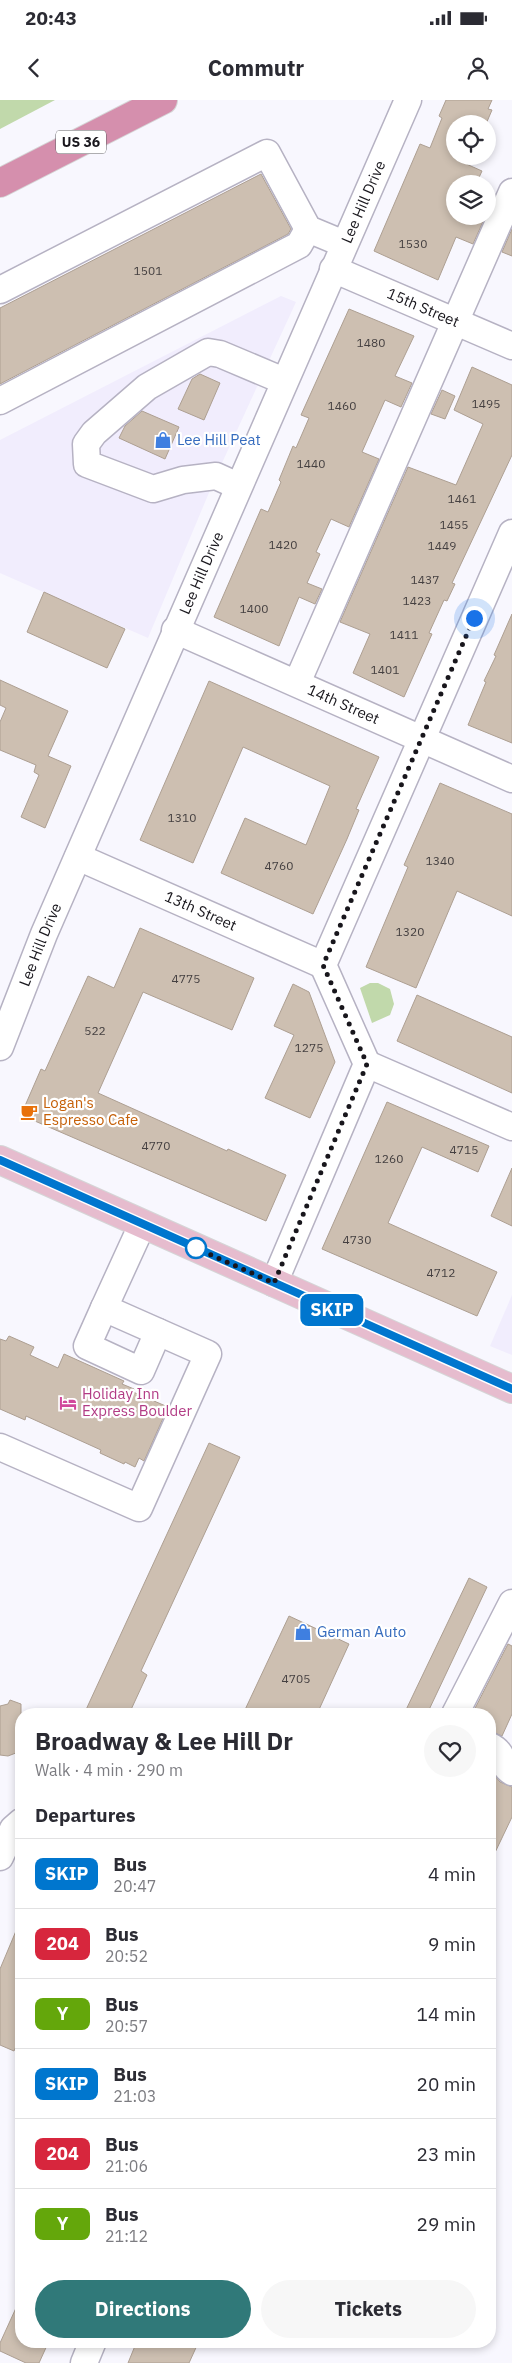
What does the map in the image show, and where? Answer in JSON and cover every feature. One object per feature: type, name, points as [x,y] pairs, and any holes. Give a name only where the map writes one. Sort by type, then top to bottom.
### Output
[{"type":"highway","name":"US 36","points":[[0,184],[163,100]]},
{"type":"main road","points":[[0,1160],[512,1389]]},
{"type":"street","name":"Lee Hill Drive","points":[[0,1047],[44,934],[175,630],[408,100]]},
{"type":"street","points":[[0,290],[267,153],[308,229],[344,244]]},
{"type":"street","points":[[297,683],[512,192]]},
{"type":"street","points":[[0,401],[299,245],[308,229]]},
{"type":"street","name":"15th Street","points":[[333,269],[512,346]]},
{"type":"street","points":[[238,486],[216,476],[183,480],[153,489],[87,464],[86,444],[94,433],[147,387],[208,352],[220,354],[284,381]]},
{"type":"street","points":[[512,533],[323,965],[367,1064],[512,1127]]},
{"type":"street","name":"14th Street","points":[[175,630],[512,779]]},
{"type":"street","name":"13th Street","points":[[78,857],[323,965]]},
{"type":"street","points":[[274,1283],[367,1064]]},
{"type":"street","points":[[142,1224],[87,1346],[141,1370],[158,1332]]},
{"type":"street","points":[[0,1447],[140,1508],[208,1354],[104,1308]]},
{"type":"street","points":[[459,1708],[505,1632],[512,1603]]},
{"type":"street","points":[[496,1749],[508,1770],[512,1772]]},
{"type":"street","points":[[0,1858],[12,1829],[15,1827]]},
{"type":"street","points":[[84,2363],[90,2348]]},
{"type":"shaded area","points":[[281,296],[296,302],[216,476],[148,638],[0,573],[0,440]]},
{"type":"shaded area","points":[[512,1295],[512,1355],[490,1346]]},
{"type":"green space","points":[[0,100],[55,100],[0,129]]},
{"type":"green space","points":[[370,983],[378,983],[390,989],[394,1004],[390,1015],[372,1023],[360,988]]},
{"type":"building","points":[[446,100],[492,100],[488,109],[492,110],[490,115],[446,115],[446,165],[468,165],[482,171],[480,175],[446,175],[446,225],[481,225],[473,244],[456,237],[438,280],[374,251],[420,144],[430,148],[442,118],[439,116]]},
{"type":"building","points":[[261,174],[291,229],[288,234],[0,384],[0,308]]},
{"type":"building","points":[[512,229],[512,256],[502,252]]},
{"type":"building","points":[[349,309],[414,336],[395,376],[412,383],[401,407],[385,400],[362,452],[379,459],[349,527],[331,519],[316,552],[320,554],[307,583],[322,589],[315,604],[299,597],[279,646],[214,617],[261,509],[268,512],[281,482],[279,480],[293,446],[296,448],[309,418],[301,415]]},
{"type":"building","points":[[472,367],[512,385],[512,455],[452,583],[455,584],[447,601],[444,600],[429,633],[432,634],[404,697],[353,673],[370,634],[340,622],[408,467],[456,485],[483,424],[454,410]]},
{"type":"building","points":[[200,374],[220,383],[204,420],[178,409],[192,379]]},
{"type":"building","points":[[442,390],[455,396],[445,419],[431,414]]},
{"type":"building","points":[[142,411],[179,427],[165,459],[119,438],[125,426]]},
{"type":"building","points":[[44,592],[125,629],[107,668],[27,632]]},
{"type":"building","points":[[512,614],[512,743],[468,725],[486,682],[484,681],[496,656],[494,655]]},
{"type":"building","points":[[0,680],[68,711],[48,756],[71,766],[45,828],[21,817],[39,775],[34,772],[36,765],[0,750],[0,722],[6,708],[0,705]]},
{"type":"building","points":[[209,681],[379,757],[356,809],[359,810],[347,839],[313,914],[221,873],[245,818],[306,845],[330,786],[243,747],[193,863],[140,840]]},
{"type":"building","points":[[440,783],[512,814],[512,916],[457,891],[416,988],[366,967],[408,867],[404,865]]},
{"type":"building","points":[[140,928],[254,978],[232,1030],[143,992],[98,1093],[227,1151],[228,1149],[286,1175],[266,1221],[21,1115],[41,1069],[45,1071],[88,976],[114,988]]},
{"type":"building","points":[[293,984],[309,992],[335,1062],[310,1118],[265,1098],[294,1035],[274,1026]]},
{"type":"building","points":[[417,995],[512,1037],[512,1093],[397,1041]]},
{"type":"building","points":[[387,1102],[489,1146],[478,1172],[422,1147],[388,1223],[497,1272],[477,1316],[322,1249]]},
{"type":"building","points":[[512,1168],[512,1226],[491,1216]]},
{"type":"building","name":"Holiday Inn Express Boulder","points":[[9,1336],[34,1347],[30,1355],[58,1368],[64,1354],[124,1381],[122,1384],[134,1389],[133,1392],[168,1407],[144,1461],[139,1458],[135,1467],[125,1462],[124,1464],[100,1453],[101,1450],[26,1416],[25,1420],[0,1409],[0,1339],[6,1341]]},
{"type":"building","points":[[209,1443],[240,1457],[141,1671],[147,1675],[132,1708],[87,1708]]},
{"type":"building","points":[[469,1578],[487,1587],[430,1708],[407,1708]]},
{"type":"building","points":[[289,1616],[349,1644],[320,1708],[246,1708]]},
{"type":"building","points":[[508,1644],[512,1646],[512,1714],[502,1736],[496,1734],[496,1708],[475,1708]]},
{"type":"building","points":[[10,1700],[21,1704],[21,1708],[15,1708],[15,1753],[8,1756],[0,1755],[0,1706],[8,1704]]},
{"type":"building","points":[[496,1777],[500,1782],[512,1787],[512,1817],[496,1850]]},
{"type":"building","points":[[15,1933],[14,2051],[0,2045],[0,1969]]},
{"type":"building","points":[[15,2310],[15,2348],[46,2348],[39,2363],[26,2363],[0,2351],[0,2343]]},
{"type":"building","points":[[134,2348],[196,2348],[189,2363],[128,2363]]},
{"type":"bus line","name":"SKIP","points":[[0,1160],[512,1389]]},
{"type":"place","name":"Lee Hill Peat","points":[[163,440]]},
{"type":"place","name":"Logan's Espresso Cafe","points":[[29,1112]]},
{"type":"place","name":"Holiday Inn Express Boulder","points":[[68,1403]]},
{"type":"place","name":"German Auto","points":[[303,1632]]},
{"type":"route","points":[[196,1248],[191,1246],[274,1283],[367,1064],[323,965],[474,618]]}]
